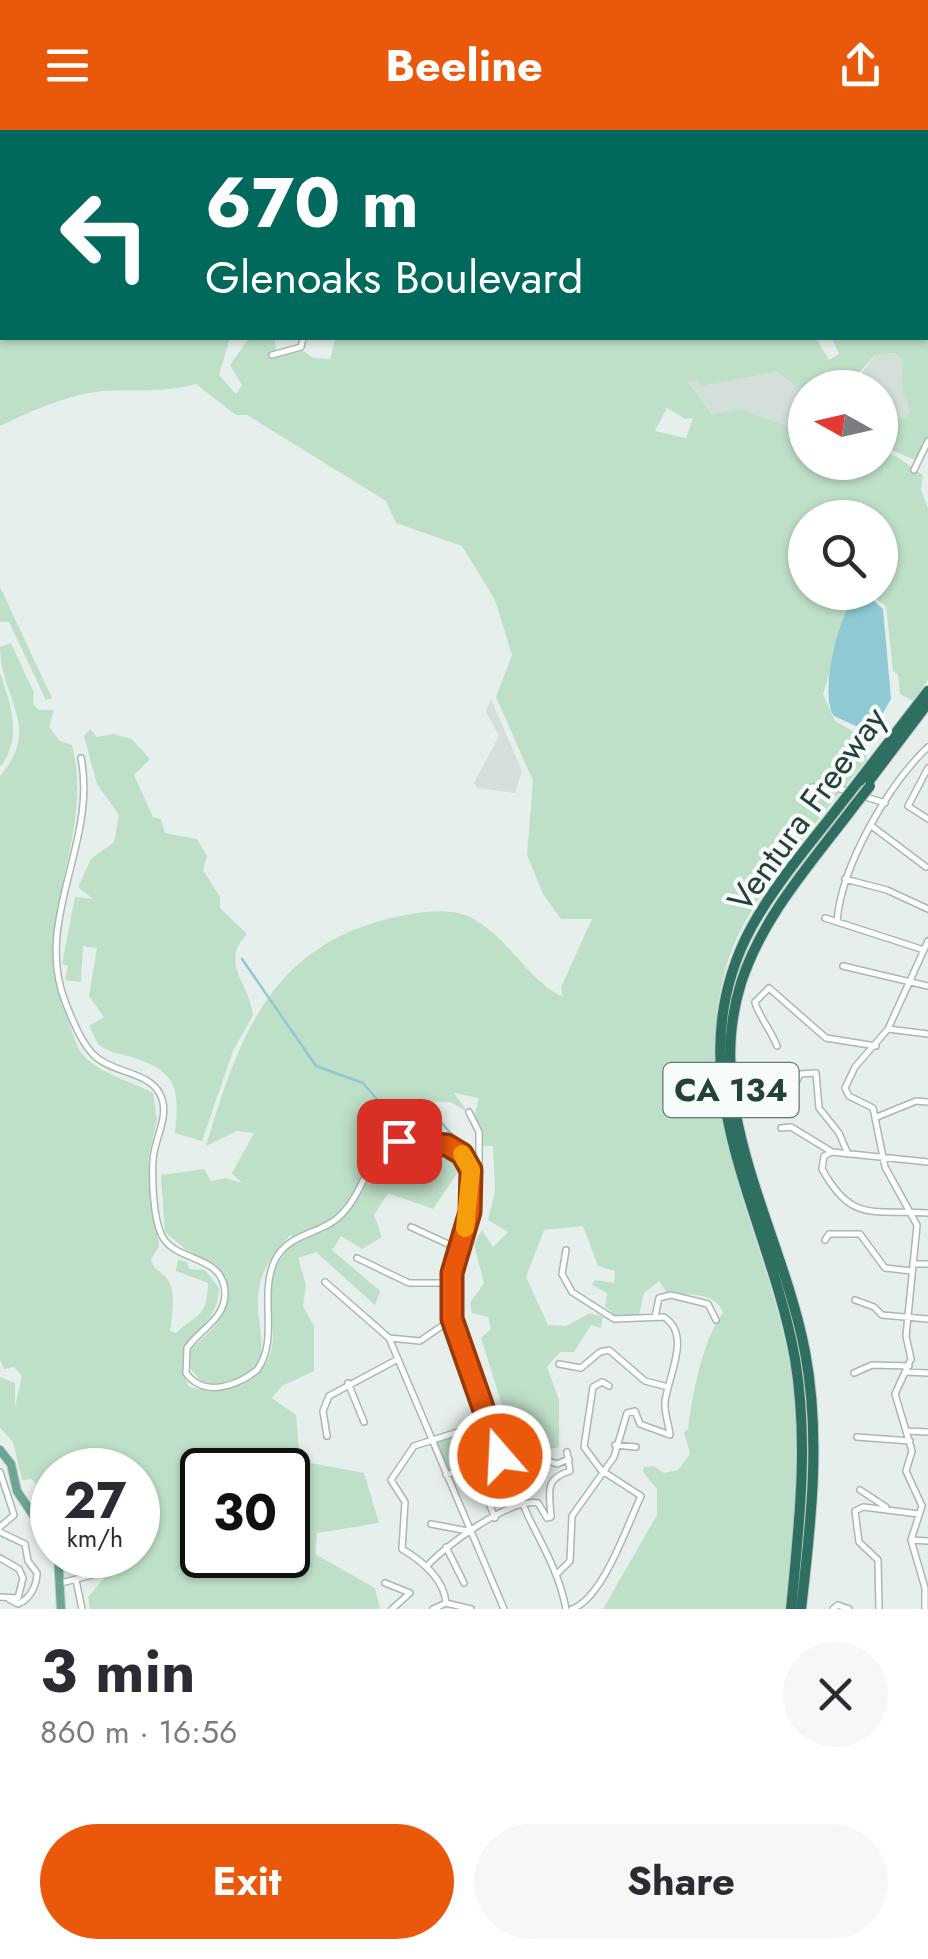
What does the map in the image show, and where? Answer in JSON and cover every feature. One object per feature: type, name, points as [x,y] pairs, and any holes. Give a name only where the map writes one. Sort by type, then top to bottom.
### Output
[{"type":"highway","name":"Ventura Freeway","points":[[798,1609],[803,1466],[800,1403],[786,1320],[724,1116],[719,1065],[725,999],[744,943],[772,896],[864,785],[928,693]]},
{"type":"highway","name":"Ventura Freeway","points":[[897,740],[928,707]]},
{"type":"highway","name":"Ventura Freeway","points":[[798,1609],[813,1476],[812,1401],[796,1316],[737,1124],[730,1042],[740,984],[757,941],[848,805]]},
{"type":"main road","points":[[3,1454],[30,1509]]},
{"type":"main road","points":[[60,1578],[61,1609]]},
{"type":"street","points":[[272,356],[301,347],[303,340]]},
{"type":"street","points":[[914,470],[928,441]]},
{"type":"street","points":[[837,922],[845,880],[900,774],[925,750],[928,759]]},
{"type":"street","points":[[81,758],[82,808],[56,925],[58,974],[69,1010],[92,1053],[110,1067],[152,1084],[160,1094],[164,1114],[153,1164],[160,1232],[176,1250],[207,1263],[223,1282],[221,1309],[185,1353],[185,1368],[193,1382],[214,1389],[257,1370],[266,1348],[264,1290],[278,1254],[298,1237],[344,1212],[376,1153],[399,1141],[429,1140],[453,1147],[471,1170],[470,1212],[451,1283],[452,1319],[489,1422],[569,1609],[586,1602],[608,1567],[640,1498],[601,1470],[584,1447],[593,1387],[602,1382],[609,1386]]},
{"type":"street","points":[[928,768],[908,803],[910,809],[928,819]]},
{"type":"street","points":[[812,788],[834,787],[885,804]]},
{"type":"street","points":[[873,827],[926,867]]},
{"type":"street","points":[[845,880],[887,890],[928,910]]},
{"type":"street","points":[[825,918],[924,950]]},
{"type":"street","points":[[924,1609],[926,1598],[911,1540],[922,1491],[906,1470],[910,1441],[894,1394],[907,1369],[911,1345],[906,1336],[911,1318],[917,1226],[882,1158],[878,1118],[873,1108],[849,1096],[846,1088],[855,1067],[888,1029],[928,941]]},
{"type":"street","points":[[843,966],[928,986]]},
{"type":"street","points":[[777,1046],[755,1002],[769,988],[826,1038],[876,1046]]},
{"type":"street","points":[[888,1029],[928,1034]]},
{"type":"street","points":[[758,1087],[767,1094],[783,1094],[795,1086],[800,1074],[816,1073],[819,1108],[839,1133],[848,1154]]},
{"type":"street","points":[[878,1118],[916,1101],[928,1102]]},
{"type":"street","points":[[469,1112],[479,1132],[478,1164],[471,1170]]},
{"type":"street","points":[[780,1128],[791,1127],[832,1152],[928,1162]]},
{"type":"street","points":[[832,1152],[824,1156],[822,1170],[847,1206],[875,1213],[928,1212]]},
{"type":"street","points":[[411,1227],[459,1249]]},
{"type":"street","points":[[824,1240],[829,1234],[860,1234],[885,1268],[928,1264]]},
{"type":"street","points":[[556,1574],[570,1560],[572,1516],[601,1470],[614,1457],[630,1410],[636,1412],[640,1424],[665,1436],[670,1434],[664,1408],[678,1338],[672,1322],[655,1316],[614,1318],[576,1296],[562,1274],[566,1250]]},
{"type":"street","points":[[357,1258],[409,1283],[451,1283]]},
{"type":"street","points":[[325,1282],[390,1338],[504,1609]]},
{"type":"street","points":[[655,1316],[659,1298],[671,1294],[708,1304],[716,1320]]},
{"type":"street","points":[[856,1300],[874,1307],[878,1314],[928,1319]]},
{"type":"street","points":[[390,1338],[420,1341],[452,1319]]},
{"type":"street","points":[[559,1364],[581,1368],[600,1352],[609,1350],[644,1381],[668,1387]]},
{"type":"street","points":[[327,1436],[324,1405],[329,1396],[398,1360]]},
{"type":"street","points":[[854,1373],[872,1365],[928,1374]]},
{"type":"street","points":[[348,1383],[364,1422]]},
{"type":"street","points":[[446,1602],[442,1584],[426,1566],[402,1549],[404,1502],[390,1480],[409,1450],[489,1422]]},
{"type":"street","points":[[906,1431],[928,1432]]},
{"type":"street","points":[[857,1437],[910,1441]]},
{"type":"street","points":[[615,1446],[636,1446]]},
{"type":"street","points":[[0,1597],[18,1604],[24,1601],[36,1587],[37,1573],[28,1561],[26,1544],[0,1530],[14,1515],[0,1470],[3,1454]]},
{"type":"street","points":[[446,1475],[503,1455]]},
{"type":"street","points":[[426,1566],[468,1531],[523,1505],[536,1502],[547,1518],[551,1517],[550,1483],[556,1475],[570,1471],[568,1456],[557,1464],[543,1460]]},
{"type":"street","points":[[474,1466],[495,1518]]},
{"type":"street","points":[[860,1490],[888,1509]]},
{"type":"street","points":[[879,1609],[878,1560],[856,1534],[858,1507],[919,1514]]},
{"type":"street","points":[[431,1524],[468,1531]]},
{"type":"street","points":[[911,1540],[928,1541]]},
{"type":"street","points":[[446,1547],[464,1583]]},
{"type":"street","points":[[0,1558],[23,1574],[18,1598],[9,1599]]},
{"type":"street","points":[[61,1583],[82,1578]]},
{"type":"street","points":[[76,1580],[82,1609]]},
{"type":"street","points":[[385,1583],[410,1593],[392,1609]]},
{"type":"street","points":[[432,1609],[446,1602],[471,1609]]},
{"type":"street","points":[[833,1609],[838,1605],[849,1609]]},
{"type":"shaded area","points":[[894,353],[903,360],[901,380],[911,413],[906,418],[898,416],[898,370],[864,370],[876,355]]},
{"type":"shaded area","points":[[778,372],[788,380],[788,437],[741,409],[713,416],[686,381],[697,379],[702,386]]},
{"type":"shaded area","points":[[491,699],[522,771],[515,793],[477,788],[474,783],[499,736],[486,712]]},
{"type":"green space","points":[[0,340],[229,340],[219,375],[236,394],[242,385],[230,365],[248,340],[274,340],[277,354],[302,350],[313,358],[330,359],[335,340],[817,340],[829,360],[839,354],[833,340],[928,340],[928,436],[915,460],[898,453],[898,416],[905,418],[910,413],[901,380],[903,360],[894,353],[875,355],[861,370],[788,370],[788,380],[778,372],[702,386],[697,380],[687,381],[712,415],[741,409],[788,427],[788,480],[898,480],[898,457],[923,475],[921,490],[928,508],[928,680],[913,701],[900,694],[898,674],[893,671],[886,610],[898,610],[898,500],[788,500],[788,610],[849,610],[823,694],[835,721],[868,740],[863,747],[867,759],[787,858],[750,913],[726,967],[716,1019],[716,1069],[722,1117],[777,1309],[794,1390],[797,1484],[787,1609],[603,1609],[657,1515],[657,1489],[643,1472],[644,1467],[654,1466],[664,1473],[678,1470],[690,1454],[684,1432],[688,1429],[704,1351],[723,1313],[715,1301],[666,1292],[659,1281],[644,1293],[639,1315],[616,1316],[605,1307],[607,1293],[592,1285],[595,1280],[614,1283],[615,1271],[598,1266],[583,1226],[544,1230],[526,1277],[548,1325],[566,1326],[590,1313],[603,1317],[601,1328],[591,1325],[574,1352],[560,1352],[547,1367],[559,1400],[559,1447],[537,1452],[514,1443],[481,1338],[491,1329],[488,1317],[472,1313],[470,1303],[484,1283],[474,1244],[482,1230],[493,1247],[508,1232],[488,1220],[495,1192],[493,1146],[483,1146],[475,1113],[479,1098],[454,1093],[467,1111],[450,1102],[411,1101],[404,1111],[409,1126],[443,1133],[459,1144],[458,1172],[433,1209],[388,1193],[374,1215],[382,1237],[362,1249],[341,1236],[332,1250],[380,1291],[375,1305],[316,1252],[298,1258],[306,1285],[303,1306],[314,1326],[314,1371],[282,1386],[272,1398],[296,1415],[299,1448],[180,1448],[180,1578],[310,1578],[310,1463],[364,1473],[379,1523],[317,1533],[315,1554],[375,1588],[380,1609],[90,1609],[88,1597],[105,1578],[160,1578],[160,1448],[30,1448],[30,1479],[22,1480],[13,1442],[0,1428],[0,1377],[15,1383],[15,1407],[22,1376],[14,1367],[4,1369],[0,1360],[0,776],[12,758],[19,727],[0,647],[11,643],[34,693],[33,704],[39,710],[54,710],[49,727],[60,741],[72,745],[76,813],[54,944],[56,979],[80,1051],[104,1071],[153,1093],[157,1120],[148,1159],[159,1247],[151,1259],[172,1290],[170,1331],[176,1333],[200,1314],[207,1295],[208,1283],[176,1271],[178,1260],[187,1262],[189,1269],[205,1270],[219,1288],[211,1316],[183,1357],[189,1387],[232,1387],[245,1383],[265,1365],[273,1336],[269,1283],[294,1243],[291,1235],[263,1274],[258,1307],[261,1353],[257,1365],[231,1381],[204,1385],[190,1368],[191,1349],[224,1312],[225,1292],[215,1264],[185,1249],[165,1232],[161,1175],[204,1169],[211,1181],[225,1178],[242,1183],[232,1173],[254,1133],[237,1131],[206,1146],[246,1036],[286,976],[313,952],[346,933],[387,919],[450,912],[483,925],[539,980],[563,997],[561,987],[592,919],[561,919],[543,894],[527,855],[533,781],[496,697],[512,655],[495,600],[462,546],[396,523],[386,501],[247,415],[236,415],[196,384],[161,390],[90,393],[50,404],[0,426]],"holes":[[[667,408],[685,419],[693,418],[686,438],[655,431]]]},
{"type":"green space","points":[[0,587],[52,698],[46,700],[9,622],[0,622]]},
{"type":"green space","points":[[0,673],[11,709],[13,733],[0,767]]},
{"type":"green space","points":[[90,729],[97,737],[113,734],[132,739],[150,759],[134,775],[153,817],[161,819],[165,833],[197,839],[207,856],[203,870],[220,897],[220,908],[247,934],[239,944],[236,964],[253,1015],[233,1051],[202,1141],[175,1133],[177,1104],[166,1075],[144,1061],[98,1044],[89,1026],[104,1017],[89,996],[97,948],[83,946],[81,982],[65,980],[68,966],[62,964],[75,897],[93,899],[78,887],[91,859],[114,842],[119,815],[97,784],[84,736]]},
{"type":"green space","points":[[489,1422],[503,1455],[446,1475],[431,1441]]},
{"type":"water","points":[[848,610],[883,610],[891,699],[879,720],[858,727],[834,716],[830,707],[829,678]]},
{"type":"waterway","points":[[242,959],[316,1066],[363,1083],[383,1106],[433,1106],[436,1111]]},
{"type":"waterway","points":[[438,1119],[457,1140]]},
{"type":"slow traffic","points":[[462,1154],[471,1170],[465,1228]]},
{"type":"route","points":[[399,1141],[417,1139],[453,1147],[471,1170],[470,1212],[452,1273],[452,1319],[472,1383],[500,1445],[500,1456]]}]
